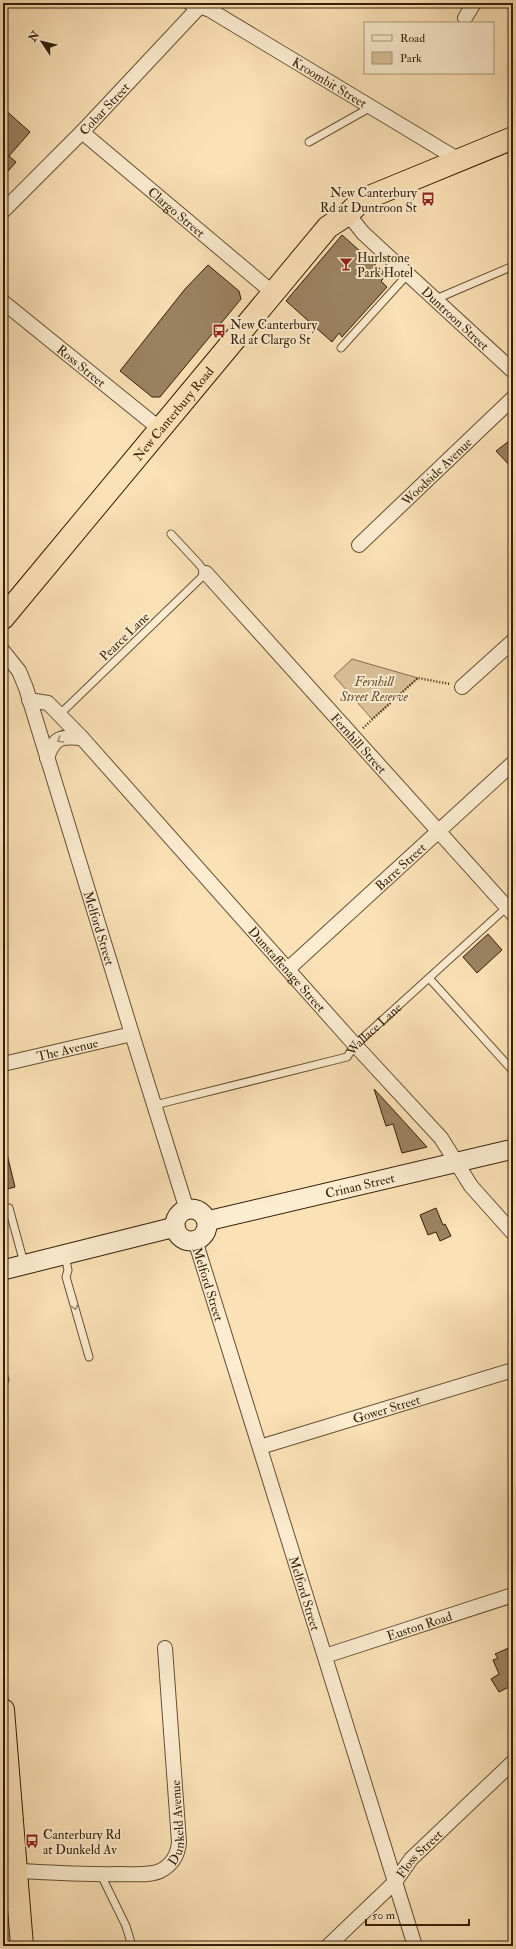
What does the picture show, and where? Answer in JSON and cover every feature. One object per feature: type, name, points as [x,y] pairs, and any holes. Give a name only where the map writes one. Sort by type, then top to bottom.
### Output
[{"type":"highway","name":"New Canterbury Road","points":[[3,618],[320,235],[333,223],[348,214],[362,200],[513,138]]},
{"type":"highway","name":"New Canterbury Road","points":[[348,214],[368,212],[513,153]]},
{"type":"highway","points":[[3,1710],[10,1871],[22,1946]]},
{"type":"street","points":[[465,18],[474,3]]},
{"type":"street","name":"Kroombit Street","points":[[197,4],[210,10],[459,160]]},
{"type":"street","name":"Cobar Street","points":[[3,211],[82,132],[197,4]]},
{"type":"street","name":"Clargo Street","points":[[82,132],[272,292]]},
{"type":"street","name":"Duntroon Street","points":[[348,214],[359,229],[513,371]]},
{"type":"street","name":"Ross Street","points":[[3,302],[160,429]]},
{"type":"street","name":"Woodside Avenue","points":[[359,545],[513,398]]},
{"type":"street","name":"Fernhill Street","points":[[206,574],[438,830],[511,907]]},
{"type":"street","points":[[462,687],[513,641]]},
{"type":"street","name":"Melford Street","points":[[3,651],[19,671],[30,700],[46,758],[188,1210]]},
{"type":"street","name":"Dunstaffenage Street","points":[[30,700],[48,703],[82,738],[355,1045],[441,1138],[471,1186],[513,1233]]},
{"type":"street","points":[[34,714],[57,713]]},
{"type":"street","points":[[46,758],[51,746],[59,739],[66,736],[82,738]]},
{"type":"street","name":"Barre Street","points":[[288,969],[438,830],[513,763]]},
{"type":"street","name":"The Avenue","points":[[3,1064],[132,1034]]},
{"type":"street","name":"Crinan Street","points":[[207,1221],[513,1149]]},
{"type":"street","points":[[193,1209],[202,1213],[207,1221],[206,1231],[200,1239],[189,1241],[179,1236],[175,1227],[179,1215],[188,1210],[193,1209]]},
{"type":"street","points":[[3,1270],[25,1265],[67,1263],[175,1227]]},
{"type":"street","name":"Melford Street","points":[[195,1240],[415,1946]]},
{"type":"street","name":"Gower Street","points":[[260,1447],[513,1370]]},
{"type":"street","name":"Euston Road","points":[[325,1656],[513,1595]]},
{"type":"street","name":"Dunkeld Avenue","points":[[10,1871],[101,1875],[142,1874],[160,1871],[175,1859],[179,1851],[180,1842],[165,1648]]},
{"type":"street","name":"Floss Street","points":[[328,1946],[395,1882],[411,1859],[513,1762]]},
{"type":"lane","points":[[309,142],[371,107]]},
{"type":"lane","points":[[436,300],[513,266]]},
{"type":"lane","points":[[341,348],[408,274]]},
{"type":"lane","points":[[171,534],[198,563],[206,574]]},
{"type":"lane","name":"Pearce Lane","points":[[57,713],[206,574]]},
{"type":"lane","name":"Wallace Lane","points":[[155,1105],[347,1057],[355,1045],[511,907]]},
{"type":"lane","points":[[429,978],[513,1071]]},
{"type":"lane","points":[[9,1208],[25,1265]]},
{"type":"lane","points":[[67,1263],[66,1277],[89,1357]]},
{"type":"lane","points":[[3,1373],[5,1380]]},
{"type":"lane","points":[[101,1875],[126,1926],[132,1946]]},
{"type":"path","points":[[354,736],[418,678],[462,687]]},
{"type":"green space","name":"Fernhill Street Reserve","points":[[352,659],[418,678],[372,719],[334,676]]},
{"type":"building","points":[[3,108],[30,132],[9,156],[16,162],[3,177]]},
{"type":"building","points":[[342,235],[387,275],[381,281],[387,287],[342,337],[339,333],[332,342],[286,301]]},
{"type":"building","points":[[208,265],[239,291],[241,299],[160,397],[152,397],[120,371],[185,289]]},
{"type":"building","points":[[513,438],[513,469],[496,451]]},
{"type":"building","points":[[488,934],[502,950],[477,973],[463,957]]},
{"type":"building","points":[[374,1089],[427,1147],[402,1153],[393,1124],[386,1126]]},
{"type":"building","points":[[3,1154],[7,1154],[15,1187],[3,1190]]},
{"type":"building","points":[[436,1208],[443,1225],[445,1224],[451,1236],[440,1241],[436,1232],[428,1235],[420,1215]]},
{"type":"building","points":[[513,1646],[513,1685],[499,1692],[491,1679],[499,1674],[493,1660],[498,1658],[495,1654]]},
{"type":"place","name":"New Canterbury Rd at Duntroon St","points":[[428,199]]},
{"type":"place","name":"Hurlstone Park Hotel","points":[[346,264]]},
{"type":"place","name":"New Canterbury Rd at Clargo St","points":[[219,331]]},
{"type":"place","name":"Canterbury Rd at Dunkeld Av","points":[[32,1841]]}]
